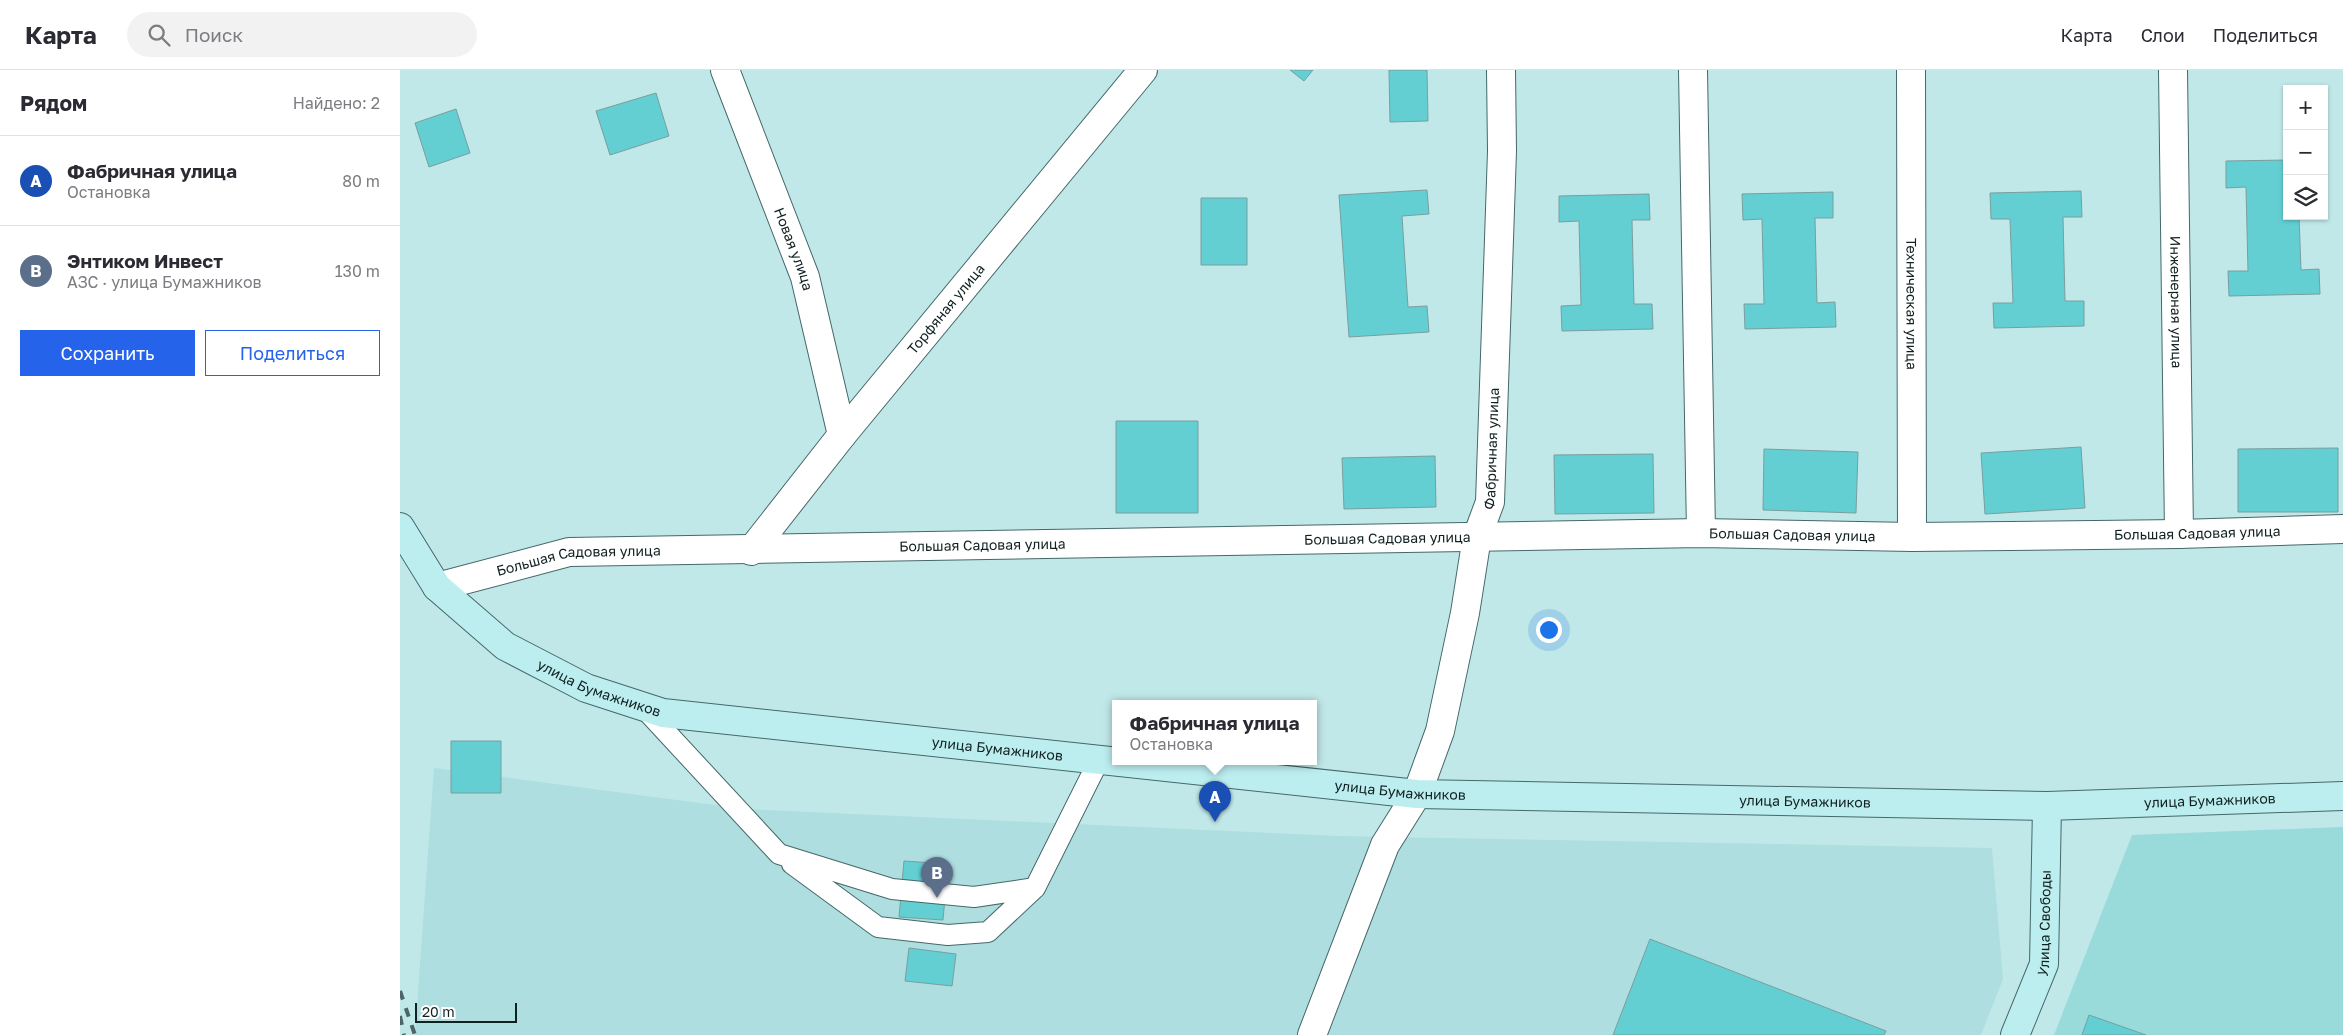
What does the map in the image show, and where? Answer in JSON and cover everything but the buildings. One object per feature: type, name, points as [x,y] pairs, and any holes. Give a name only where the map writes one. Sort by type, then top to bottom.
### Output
[{"type":"main road","name":"улица Бумажников","points":[[400,527],[437,587],[505,646],[586,688],[663,713],[1112,761]]},
{"type":"main road","name":"улица Бумажников","points":[[1146,765],[1417,794],[2047,806],[2343,796]]},
{"type":"main road","name":"улица Свободы","points":[[2015,1035],[2044,964],[2047,806]]},
{"type":"street","name":"Новая улица","points":[[725,70],[805,277],[842,435]]},
{"type":"street","name":"Торфяная улица","points":[[751,550],[842,435],[1143,70]]},
{"type":"street","name":"Фабричная улица","points":[[1312,1035],[1385,845],[1417,794],[1440,730],[1464,613],[1477,537],[1490,502],[1502,151],[1501,70]]},
{"type":"street","points":[[1693,70],[1701,533]]},
{"type":"street","name":"Техническая улица","points":[[1910,70],[1912,537]]},
{"type":"street","name":"Инженерная улица","points":[[2173,70],[2179,534]]},
{"type":"street","name":"Большая Садовая улица","points":[[437,587],[568,552],[1701,533],[1912,537],[2179,534],[2343,529]]},
{"type":"lane","points":[[642,706],[779,854],[878,927],[948,935],[988,932],[1035,888],[1099,760]]},
{"type":"lane","points":[[779,854],[892,889],[974,897],[1035,888]]},
{"type":"shaded area","points":[[434,768],[745,809],[1338,836],[1992,848],[2003,979],[1981,1035],[415,1035]]},
{"type":"shaded area","points":[[2343,827],[2343,1035],[2054,1035],[2132,835]]},
{"type":"railway","points":[[400,991],[415,1035]]},
{"type":"railway","points":[[400,1016],[404,1035]]},
{"type":"place","name":"Фабричная улица","points":[[1215,822]]},
{"type":"place","name":"Энтиком Инвест","points":[[937,898]]}]
